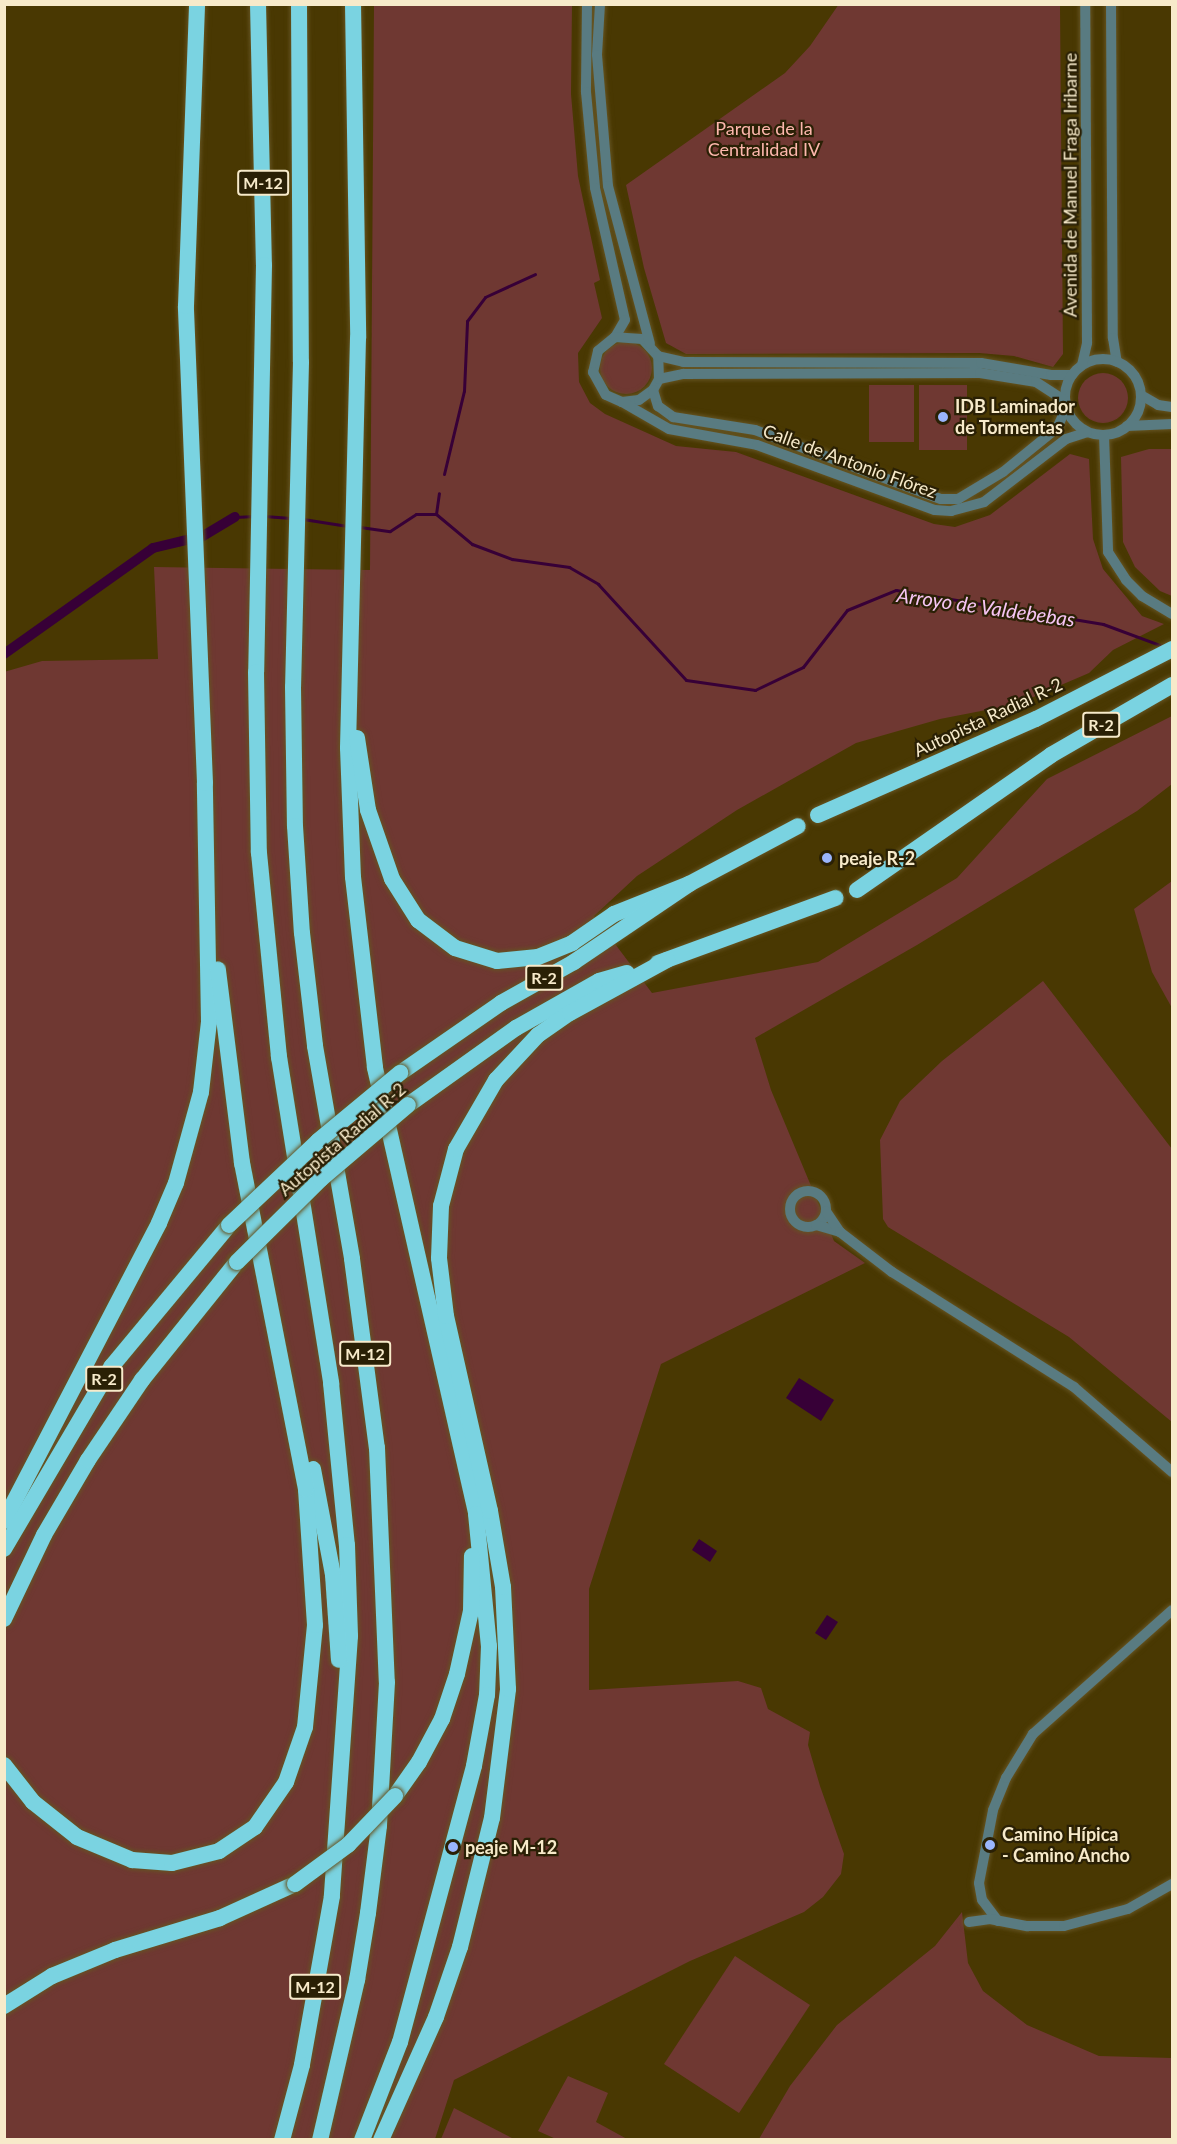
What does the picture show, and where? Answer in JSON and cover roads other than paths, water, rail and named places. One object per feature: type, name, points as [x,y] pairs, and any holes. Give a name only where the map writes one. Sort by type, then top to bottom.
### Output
[{"type":"highway","points":[[4,1765],[33,1802],[61,1826],[113,1854],[146,1862],[189,1860],[219,1851],[255,1827],[286,1782],[300,1748],[310,1700],[314,1578],[301,1456],[242,1163],[223,1024],[205,783],[190,471],[186,306],[197,4]]},
{"type":"highway","name":"M-12","points":[[258,4],[263,362],[257,565],[256,758],[265,945],[331,1383],[347,1545],[348,1707],[332,1896],[302,2065],[282,2139]]},
{"type":"highway","name":"M-12","points":[[299,4],[301,362],[296,566],[295,826],[302,933],[377,1448],[387,1682],[379,1826],[368,1913],[357,1980],[320,2139]]},
{"type":"highway","points":[[354,4],[357,464],[349,809],[366,1012],[392,1152],[476,1514],[486,1589],[487,1695],[474,1766],[399,2042],[362,2139]]},
{"type":"highway","name":"Autopista Radial R-2","points":[[818,815],[1036,719],[1173,649]]},
{"type":"highway","points":[[351,662],[360,760],[374,829],[399,891],[418,920],[434,936],[455,948],[487,959],[530,959],[572,944],[614,914],[689,884]]},
{"type":"highway","name":"R-2","points":[[857,890],[1051,755],[1173,685]]},
{"type":"highway","points":[[4,1521],[159,1223],[190,1137],[201,1092],[208,1022],[205,783]]},
{"type":"highway","name":"Autopista Radial R-2","points":[[4,1549],[112,1366],[229,1225],[318,1142],[400,1073],[501,1003],[574,962],[689,884],[798,826]]},
{"type":"highway","name":"Autopista Radial R-2","points":[[20,1585],[88,1460],[141,1380],[237,1262],[321,1179],[408,1105],[516,1028],[599,981],[667,960],[836,898]]},
{"type":"highway","points":[[381,2139],[436,2017],[460,1947],[492,1818],[508,1689],[503,1587],[494,1532],[446,1316],[439,1258],[441,1206],[456,1149],[496,1080],[538,1035],[667,960]]},
{"type":"highway","points":[[266,1275],[300,1410],[333,1575],[340,1708],[338,1832]]},
{"type":"highway","points":[[4,2006],[52,1976],[115,1950],[220,1918],[295,1884],[348,1845],[395,1796],[419,1762],[442,1719],[457,1674],[471,1611],[472,1537],[455,1428]]},
{"type":"highway","points":[[4,1633],[20,1585]]},
{"type":"highway","name":"R-2","points":[[4,1619],[20,1585]]},
{"type":"street","points":[[587,4],[586,92],[594,178],[625,320],[615,337],[598,351],[593,372],[606,395],[622,402],[639,400],[653,390],[659,379],[658,356],[650,344],[608,186],[597,55],[600,4]]},
{"type":"street","name":"Avenida de Manuel Fraga Iribarne","points":[[1082,365],[1087,343],[1085,4]]},
{"type":"street","points":[[1110,4],[1113,339],[1117,362]]},
{"type":"street","points":[[615,337],[633,336],[650,344]]},
{"type":"street","points":[[658,356],[683,362],[981,363],[1051,375],[1072,375]]},
{"type":"street","points":[[1065,405],[1072,375],[1082,365],[1105,359],[1117,362],[1134,375],[1140,395],[1136,414],[1127,426]]},
{"type":"street","points":[[659,379],[683,374],[980,373],[1036,382],[1065,405],[1078,426],[1087,432],[1104,435],[1127,426],[1173,424]]},
{"type":"street","name":"Calle de Antonio Flórez","points":[[653,390],[658,406],[673,417],[755,430],[941,499],[958,499],[1003,472],[1057,428],[1065,405]]},
{"type":"street","points":[[1140,395],[1158,405],[1173,407]]},
{"type":"street","name":"Calle de Antonio Flórez","points":[[622,402],[669,429],[750,442],[935,510],[951,511],[984,502],[1066,439],[1087,432]]},
{"type":"street","points":[[1104,435],[1108,552],[1126,580],[1142,596],[1173,614]]},
{"type":"street","points":[[840,1232],[816,1225],[796,1223],[790,1214],[792,1199],[804,1191],[814,1191],[825,1201],[826,1211],[840,1232],[892,1272],[1074,1387],[1173,1472]]},
{"type":"street","points":[[816,1225],[826,1211]]},
{"type":"street","points":[[998,1921],[982,1900],[979,1883],[993,1810],[1006,1778],[1032,1734],[1173,1610]]},
{"type":"street","points":[[982,1900],[969,1922],[998,1921],[1036,1926],[1096,1920],[1128,1909],[1173,1884]]},
{"type":"waterway","points":[[444,474],[464,391],[467,321],[485,297],[535,274]]},
{"type":"waterway","points":[[436,514],[439,493]]},
{"type":"waterway","name":"Arroyo de Valdebebas","points":[[360,527],[390,531],[416,514],[436,514],[472,544],[512,559],[569,567],[598,584],[686,680],[755,690],[803,667],[847,610],[896,590],[1103,624],[1162,646]]},
{"type":"waterway","name":"Arroyo de Valdebebas","points":[[235,517],[255,516]]},
{"type":"waterway","name":"Arroyo de Valdebebas","points":[[264,516],[291,518]]},
{"type":"waterway","name":"Arroyo de Valdebebas","points":[[4,654],[153,548],[203,536],[235,517]]},
{"type":"waterway","name":"Arroyo de Valdebebas","points":[[303,519],[347,526]]},
{"type":"place","name":"IDB Laminador de Tormentas","points":[[943,417]]},
{"type":"place","name":"peaje R-2","points":[[827,858]]},
{"type":"place","name":"Camino Hípica - Camino Ancho","points":[[990,1845]]},
{"type":"place","name":"peaje M-12","points":[[453,1847]]},
{"type":"park label","name":"Parque de la Centralidad IV","points":[[764,139]]}]
